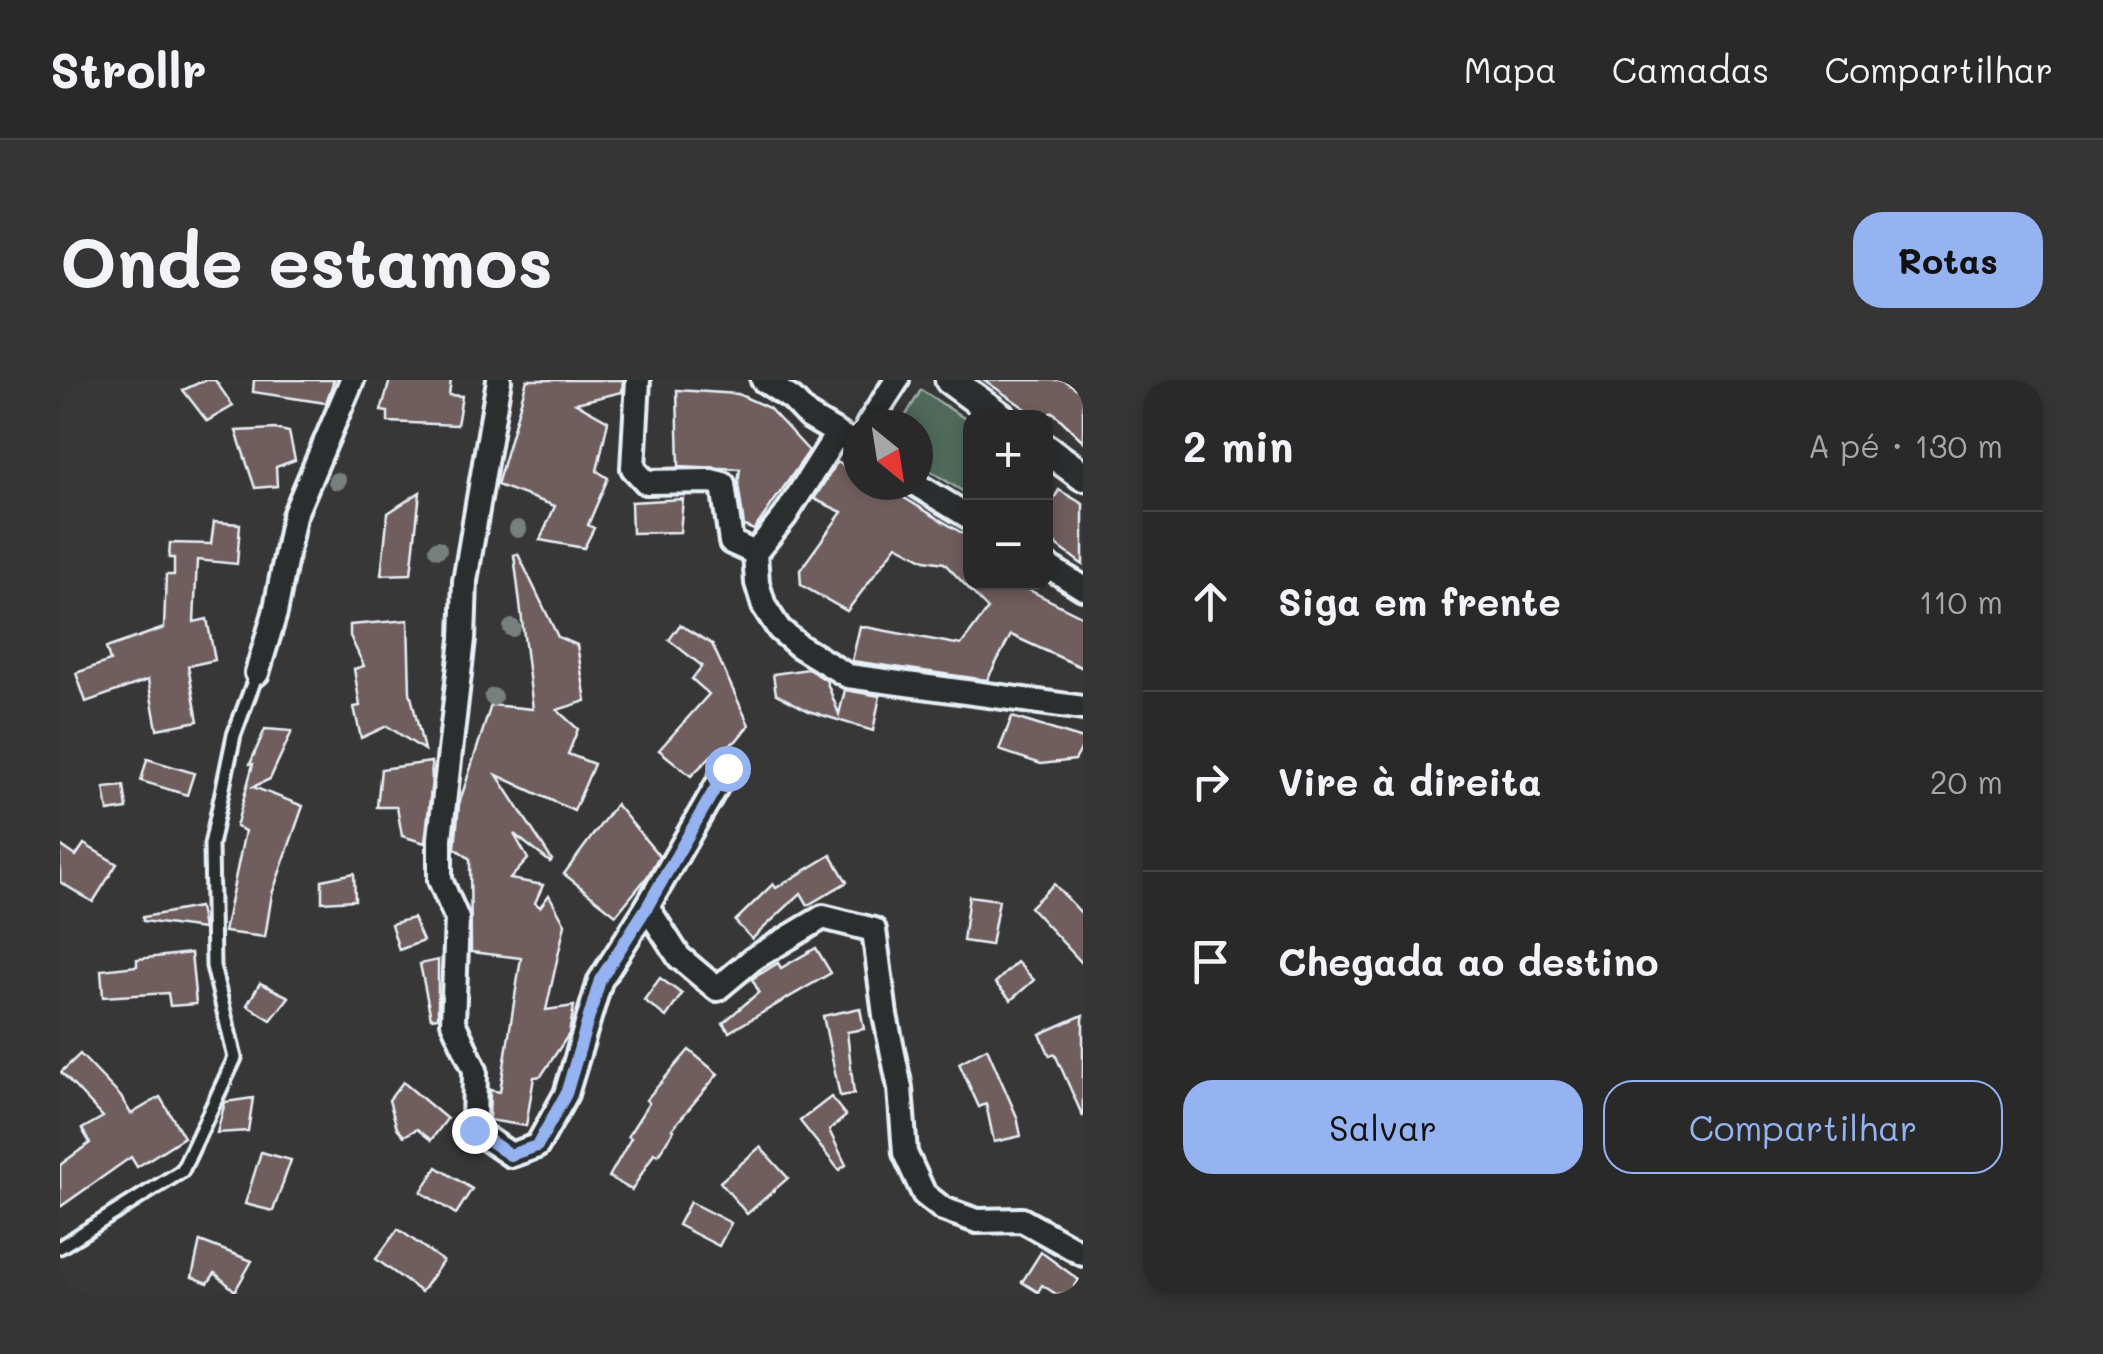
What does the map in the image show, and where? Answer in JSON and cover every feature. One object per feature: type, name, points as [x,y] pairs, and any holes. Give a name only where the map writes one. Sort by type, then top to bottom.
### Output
[{"type":"street","points":[[257,674],[294,516],[352,380]]},
{"type":"street","points":[[499,380],[465,581],[463,638],[440,838],[440,880],[457,919],[453,1022],[475,1070],[474,1130],[510,1155],[537,1146],[566,1094],[600,980],[727,768]]},
{"type":"street","points":[[638,380],[634,468],[646,482],[722,484],[731,542],[755,553]]},
{"type":"street","points":[[764,380],[808,416],[843,432]]},
{"type":"street","points":[[875,410],[897,380]]},
{"type":"street","points":[[950,380],[991,410]]},
{"type":"street","points":[[843,451],[755,553],[764,606],[778,629],[848,676],[1083,708]]},
{"type":"street","points":[[1053,454],[1083,476]]},
{"type":"street","points":[[933,495],[963,514]]},
{"type":"street","points":[[1053,569],[1083,588]]},
{"type":"street","points":[[647,907],[679,957],[717,988],[753,959],[823,918],[874,930],[884,1014],[900,1088],[905,1153],[924,1194],[943,1209],[977,1221],[1022,1220],[1083,1254]]},
{"type":"lane","points":[[60,1247],[182,1171],[235,1058],[213,966],[211,845],[234,735],[257,674]]},
{"type":"green space","points":[[921,390],[963,417],[963,492],[933,473],[933,410],[909,410]]},
{"type":"building","points":[[215,380],[233,406],[207,421],[183,390]]},
{"type":"building","points":[[254,380],[334,380],[326,403],[253,392]]},
{"type":"building","points":[[390,380],[451,380],[449,395],[462,396],[457,425],[388,422],[388,412],[381,411]]},
{"type":"building","points":[[527,380],[623,380],[622,392],[576,403],[608,421],[597,471],[608,478],[588,525],[594,528],[584,548],[540,540],[555,506],[497,485]]},
{"type":"building","points":[[984,380],[1064,380],[1083,393],[1083,441],[1053,410],[1027,410]]},
{"type":"building","points":[[677,390],[738,394],[769,408],[809,451],[754,530],[744,526],[740,469],[679,466]]},
{"type":"building","points":[[236,431],[289,432],[295,460],[276,467],[277,486],[255,488]]},
{"type":"building","points":[[837,462],[843,465],[843,500],[908,500],[963,534],[963,583],[944,563],[925,560],[897,545],[847,611],[801,585],[800,570],[842,512],[814,499]]},
{"type":"building","points":[[1059,490],[1083,504],[1083,565],[1053,542],[1053,500]]},
{"type":"building","points":[[420,492],[411,574],[381,575],[388,513]]},
{"type":"building","points":[[683,499],[680,532],[632,533],[631,502]]},
{"type":"building","points":[[214,522],[240,524],[237,564],[197,560],[194,622],[207,619],[215,660],[188,666],[198,721],[157,729],[148,680],[86,702],[76,673],[110,661],[106,648],[164,628],[166,575],[174,575],[170,543],[211,544]]},
{"type":"building","points":[[518,554],[558,637],[577,645],[586,701],[557,710],[578,729],[568,754],[594,764],[574,811],[497,775],[552,860],[514,834],[528,859],[510,879],[543,885],[535,903],[540,907],[549,895],[565,924],[546,1010],[574,1006],[569,1034],[541,1076],[534,1077],[526,1126],[489,1120],[490,1090],[500,1092],[521,958],[471,952],[470,859],[455,848],[459,804],[491,705],[533,709],[514,555]]},
{"type":"building","points":[[970,590],[1029,590],[1083,617],[1083,668],[1011,635],[987,680],[852,661],[860,626],[961,645],[988,609]]},
{"type":"building","points":[[408,620],[410,692],[424,750],[387,726],[361,738],[354,707],[360,706],[354,669],[364,666],[350,636],[350,625]]},
{"type":"building","points":[[680,625],[712,644],[749,725],[736,741],[712,755],[691,776],[659,750],[709,694],[692,679],[702,666],[669,640]]},
{"type":"building","points":[[808,669],[826,680],[839,714],[845,690],[880,696],[873,731],[809,711],[776,694],[773,674]]},
{"type":"building","points":[[1012,717],[1083,739],[1083,746],[1075,760],[1041,764],[999,750]]},
{"type":"building","points":[[265,729],[292,731],[270,779],[253,787],[303,806],[272,894],[265,937],[224,932],[245,831],[236,827],[250,764]]},
{"type":"building","points":[[147,759],[194,773],[187,795],[141,781]]},
{"type":"building","points":[[431,762],[425,843],[402,836],[397,807],[377,807],[381,769]]},
{"type":"building","points":[[124,786],[127,809],[108,812],[104,788]]},
{"type":"building","points":[[616,804],[659,856],[616,915],[564,874]]},
{"type":"building","points":[[84,844],[117,864],[93,902],[60,882],[60,845],[76,856]]},
{"type":"building","points":[[831,855],[847,882],[808,905],[801,893],[752,939],[735,921],[773,884],[776,888]]},
{"type":"building","points":[[354,873],[355,900],[322,902],[322,880]]},
{"type":"building","points":[[1054,884],[1083,915],[1083,964],[1030,907]]},
{"type":"building","points":[[969,896],[999,900],[991,945],[963,941]]},
{"type":"building","points":[[199,907],[203,929],[143,921],[143,917]]},
{"type":"building","points":[[413,918],[423,941],[399,950],[391,924]]},
{"type":"building","points":[[816,948],[831,973],[729,1032],[723,1023],[759,992],[752,979],[778,963],[781,968]]},
{"type":"building","points":[[191,953],[196,1004],[170,1006],[168,993],[103,997],[101,970],[137,966],[137,959]]},
{"type":"building","points":[[438,960],[438,1017],[431,1018],[420,964]]},
{"type":"building","points":[[1017,962],[1034,980],[1011,1000],[995,983]]},
{"type":"building","points":[[660,978],[682,994],[666,1017],[644,1000]]},
{"type":"building","points":[[260,983],[289,997],[271,1020],[247,1005]]},
{"type":"building","points":[[860,1008],[864,1029],[847,1032],[854,1094],[840,1096],[823,1016]]},
{"type":"building","points":[[1083,1015],[1083,1117],[1055,1054],[1050,1056],[1040,1034]]},
{"type":"building","points":[[987,1048],[1017,1117],[1021,1136],[994,1142],[986,1104],[979,1107],[959,1063]]},
{"type":"building","points":[[689,1050],[718,1074],[672,1129],[658,1155],[654,1153],[632,1190],[609,1177],[649,1103],[646,1100]]},
{"type":"building","points":[[80,1054],[121,1097],[131,1114],[160,1097],[184,1137],[137,1167],[131,1157],[60,1207],[60,1165],[90,1143],[82,1129],[103,1117],[61,1072]]},
{"type":"building","points":[[403,1082],[447,1119],[431,1140],[417,1129],[404,1136],[397,1128],[389,1100]]},
{"type":"building","points":[[831,1097],[846,1116],[829,1130],[846,1165],[839,1170],[800,1121]]},
{"type":"building","points":[[253,1098],[248,1131],[217,1133],[225,1102]]},
{"type":"building","points":[[760,1147],[788,1178],[747,1214],[720,1182]]},
{"type":"building","points":[[261,1152],[291,1160],[273,1211],[245,1204]]},
{"type":"building","points":[[437,1167],[472,1189],[456,1214],[421,1192]]},
{"type":"building","points":[[690,1202],[731,1223],[719,1246],[678,1225]]},
{"type":"building","points":[[398,1229],[443,1261],[421,1292],[376,1259]]},
{"type":"building","points":[[200,1241],[252,1261],[235,1291],[215,1273],[208,1283],[192,1277]]},
{"type":"building","points":[[1041,1252],[1079,1280],[1070,1294],[1056,1294],[1042,1285],[1038,1292],[1022,1282]]},
{"type":"route","points":[[474,1130],[510,1155],[537,1146],[566,1094],[600,980],[727,768]]}]
